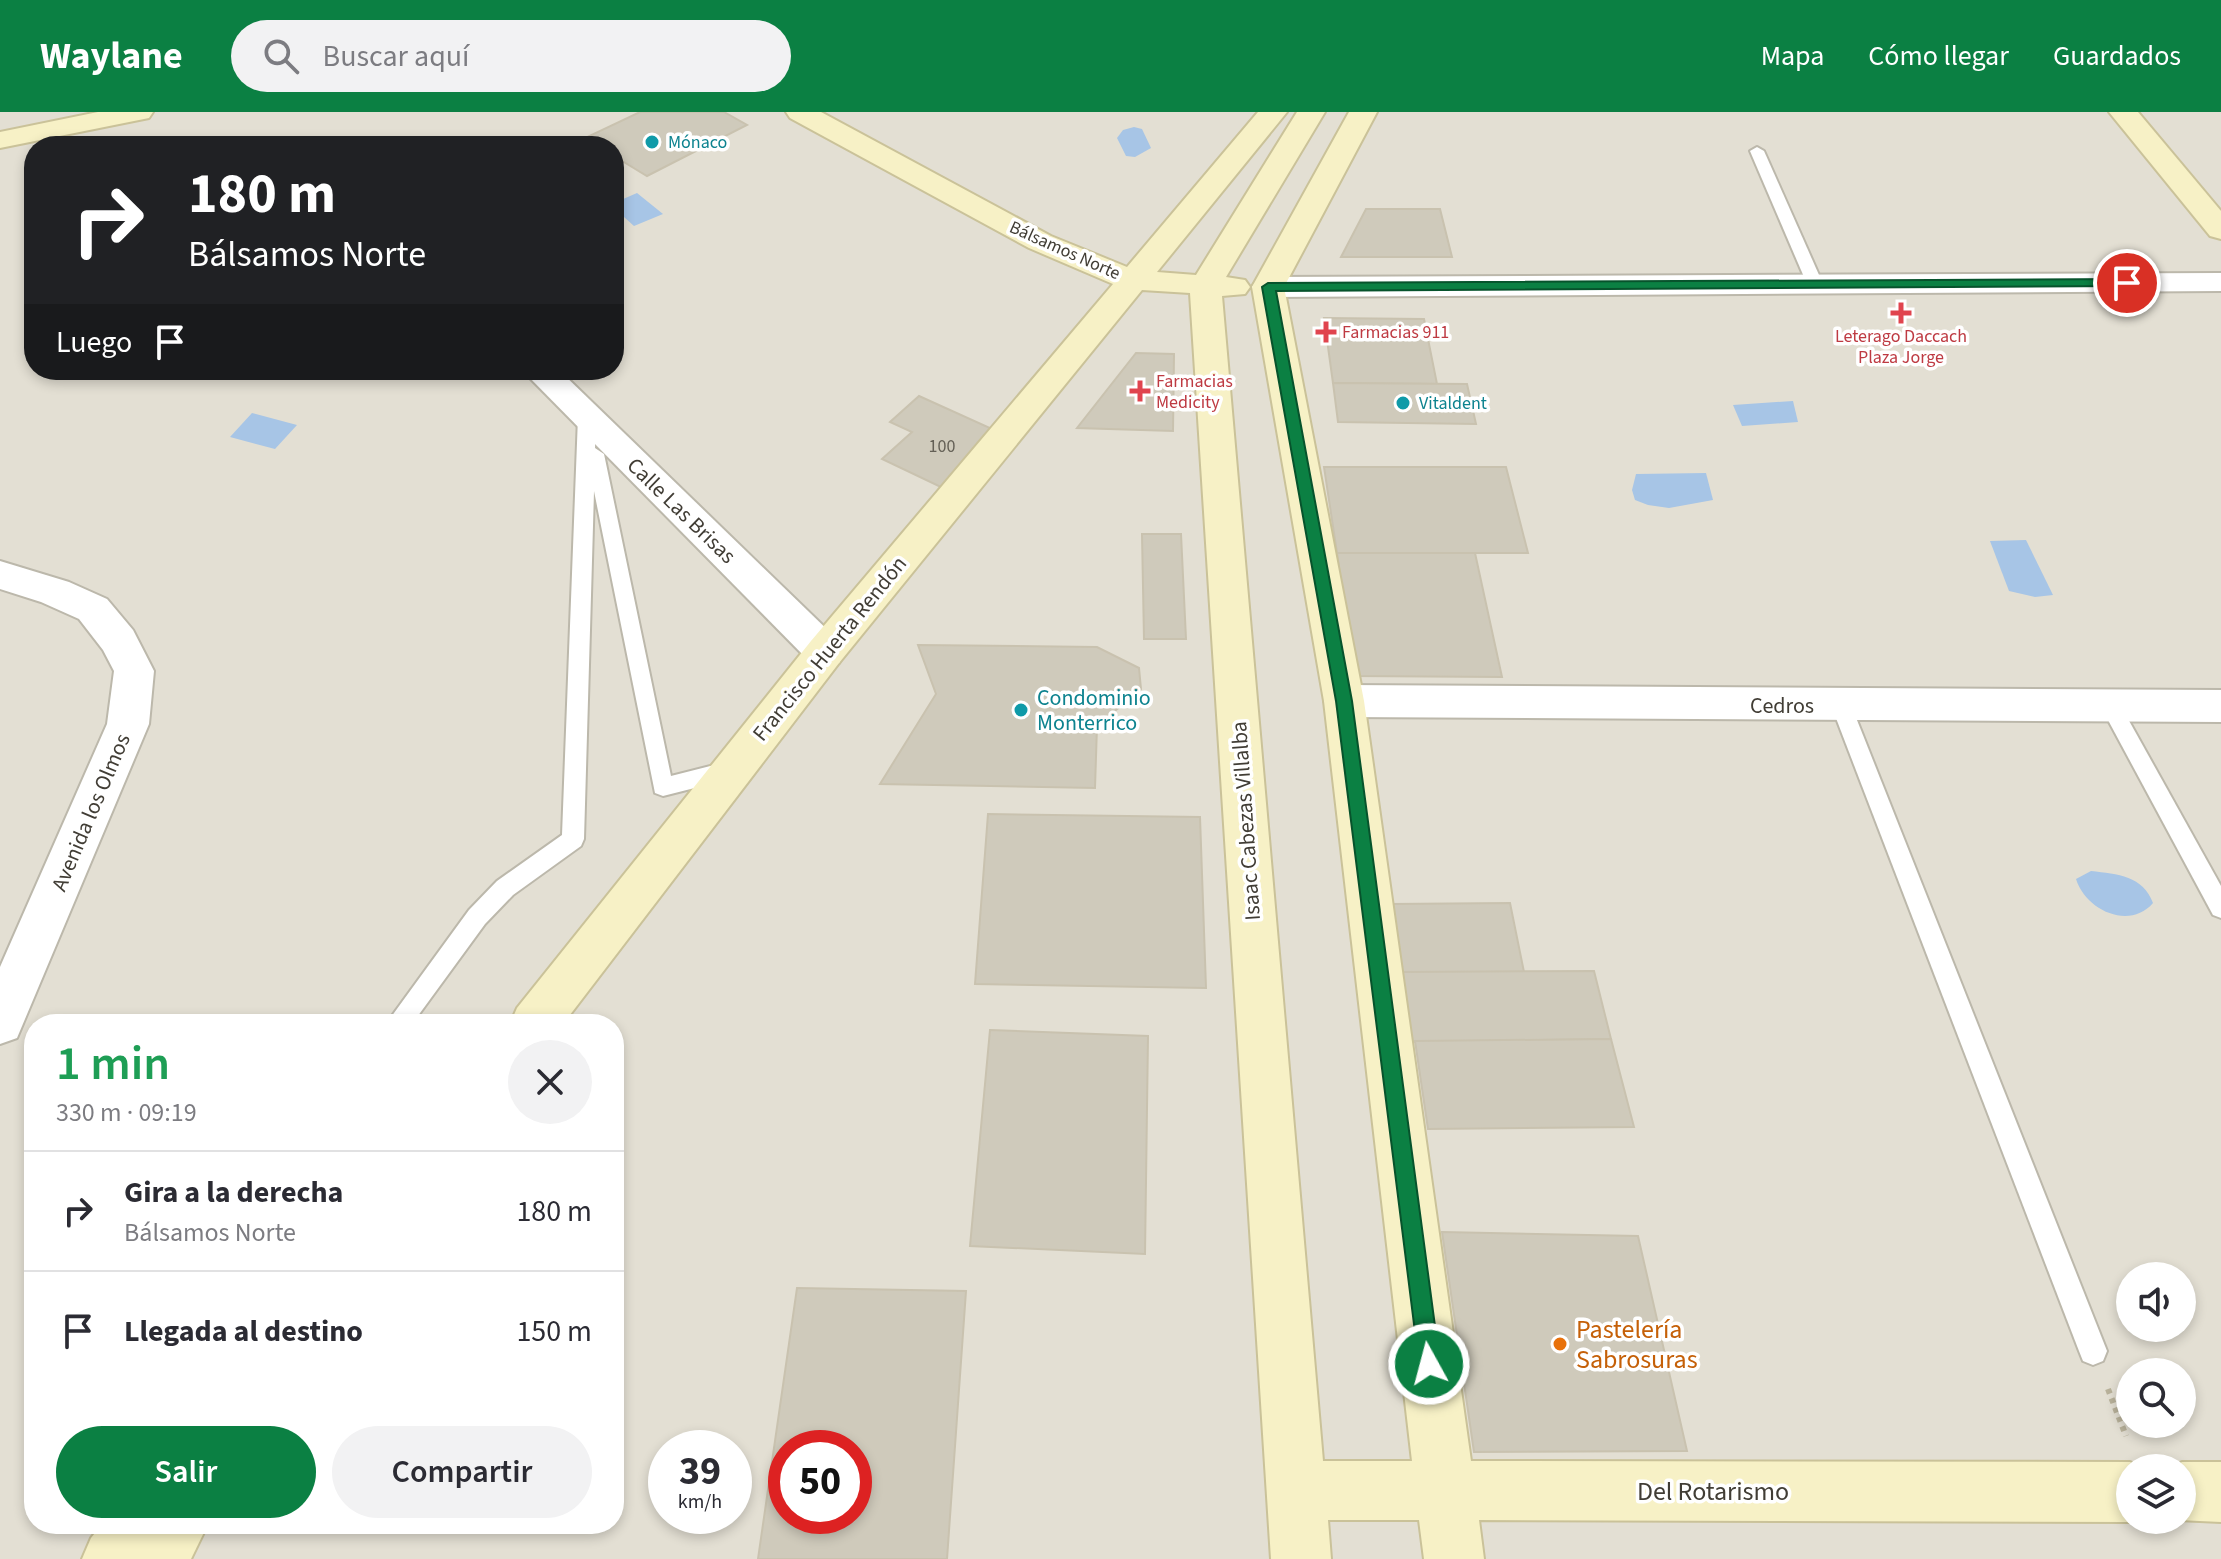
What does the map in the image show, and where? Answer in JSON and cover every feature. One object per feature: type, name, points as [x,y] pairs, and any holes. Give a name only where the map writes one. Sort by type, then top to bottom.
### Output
[{"type":"main road","points":[[0,140],[139,112]]},
{"type":"main road","name":"Bálsamos Norte","points":[[800,112],[1040,242],[1132,280],[1268,287]]},
{"type":"main road","name":"Francisco Huerta Rendón","points":[[542,1014],[825,652],[1273,112]]},
{"type":"main road","points":[[1205,286],[1311,112]]},
{"type":"main road","points":[[1363,112],[1268,287],[1344,701],[1454,1559]]},
{"type":"main road","points":[[2123,112],[2221,230]]},
{"type":"main road","name":"Isaac Cabezas Villalba","points":[[1205,286],[1301,1559]]},
{"type":"main road","name":"Del Rotarismo","points":[[1296,1490],[1445,1490],[2116,1467]]},
{"type":"main road","points":[[2196,1492],[2221,1492]]},
{"type":"main road","points":[[112,1559],[133,1534]]},
{"type":"main road","points":[[156,1559],[172,1534]]},
{"type":"street","name":"Bálsamos Norte","points":[[1268,287],[2221,282]]},
{"type":"street","name":"Calle Las Brisas","points":[[549,380],[825,652]]},
{"type":"street","name":"Avenida los Olmos","points":[[0,575],[55,592],[93,609],[119,641],[134,671],[128,724],[0,1022]]},
{"type":"street","name":"Cedros","points":[[1344,701],[2221,706]]},
{"type":"lane","points":[[1757,151],[1815,284]]},
{"type":"lane","points":[[587,417],[663,787],[730,770]]},
{"type":"lane","points":[[405,1014],[477,917],[505,888],[573,839],[587,417]]},
{"type":"lane","points":[[1841,705],[2093,1351]]},
{"type":"lane","points":[[2111,707],[2221,908]]},
{"type":"path","points":[[2093,1351],[2125,1454]]},
{"type":"shaded area","points":[[0,112],[2221,112],[2221,1559],[0,1559]]},
{"type":"water","points":[[1134,127],[1142,129],[1151,148],[1135,157],[1126,156],[1117,138],[1123,130]]},
{"type":"water","points":[[637,193],[663,214],[634,226],[624,217],[624,199]]},
{"type":"water","points":[[1793,401],[1798,422],[1742,426],[1733,405]]},
{"type":"water","points":[[252,413],[297,425],[275,449],[230,437]]},
{"type":"water","points":[[1706,473],[1713,500],[1669,508],[1635,500],[1632,490],[1636,474]]},
{"type":"water","points":[[2026,540],[2053,595],[2035,597],[2009,591],[1990,541]]},
{"type":"water","points":[[2091,871],[2120,875],[2136,882],[2149,894],[2153,903],[2133,915],[2121,916],[2099,908],[2081,890],[2076,879]]},
{"type":"building","name":"Mónaco","points":[[640,112],[724,112],[747,125],[647,176],[624,162],[624,136],[589,136]]},
{"type":"building","points":[[1366,209],[1440,209],[1452,257],[1341,257]]},
{"type":"building","points":[[1324,318],[1424,319],[1437,384],[1333,383]]},
{"type":"building","name":"Farmacias Medicity","points":[[1136,353],[1174,354],[1173,431],[1077,428]]},
{"type":"building","name":"Vitaldent","points":[[1333,383],[1467,384],[1476,424],[1338,422]]},
{"type":"building","points":[[919,396],[1001,433],[943,488],[882,459],[912,432],[890,422]]},
{"type":"building","points":[[1324,467],[1506,467],[1528,553],[1337,553]]},
{"type":"building","points":[[1142,534],[1181,534],[1186,639],[1144,639]]},
{"type":"building","points":[[1337,553],[1475,553],[1502,677],[1353,676]]},
{"type":"building","name":"Condominio Monterrico","points":[[918,645],[1097,647],[1139,668],[1141,689],[1097,726],[1095,788],[880,784],[936,694]]},
{"type":"building","points":[[988,814],[1200,817],[1206,988],[975,984]]},
{"type":"building","points":[[1510,903],[1524,972],[1401,972],[1391,904]]},
{"type":"building","points":[[1594,971],[1611,1039],[1397,1042],[1401,972]]},
{"type":"building","points":[[990,1030],[1148,1036],[1145,1254],[970,1246]]},
{"type":"building","points":[[1611,1039],[1634,1127],[1428,1129],[1415,1041]]},
{"type":"building","name":"Pastelería Sabrosuras","points":[[1442,1232],[1638,1236],[1687,1451],[1474,1452]]},
{"type":"building","points":[[797,1288],[966,1291],[947,1559],[758,1559],[768,1490],[768,1534],[872,1534],[872,1430],[777,1430]]},
{"type":"place","name":"Mónaco","points":[[652,142]]},
{"type":"place","name":"Leterago Daccach Plaza Jorge","points":[[1901,313]]},
{"type":"place","name":"Farmacias 911","points":[[1326,332]]},
{"type":"place","name":"Farmacias Medicity","points":[[1140,391]]},
{"type":"place","name":"Vitaldent","points":[[1403,403]]},
{"type":"place","name":"Condominio Monterrico","points":[[1021,710]]},
{"type":"place","name":"Pastelería Sabrosuras","points":[[1560,1344]]},
{"type":"route","points":[[1429,1364],[1344,701],[1268,287],[2127,283]]}]
